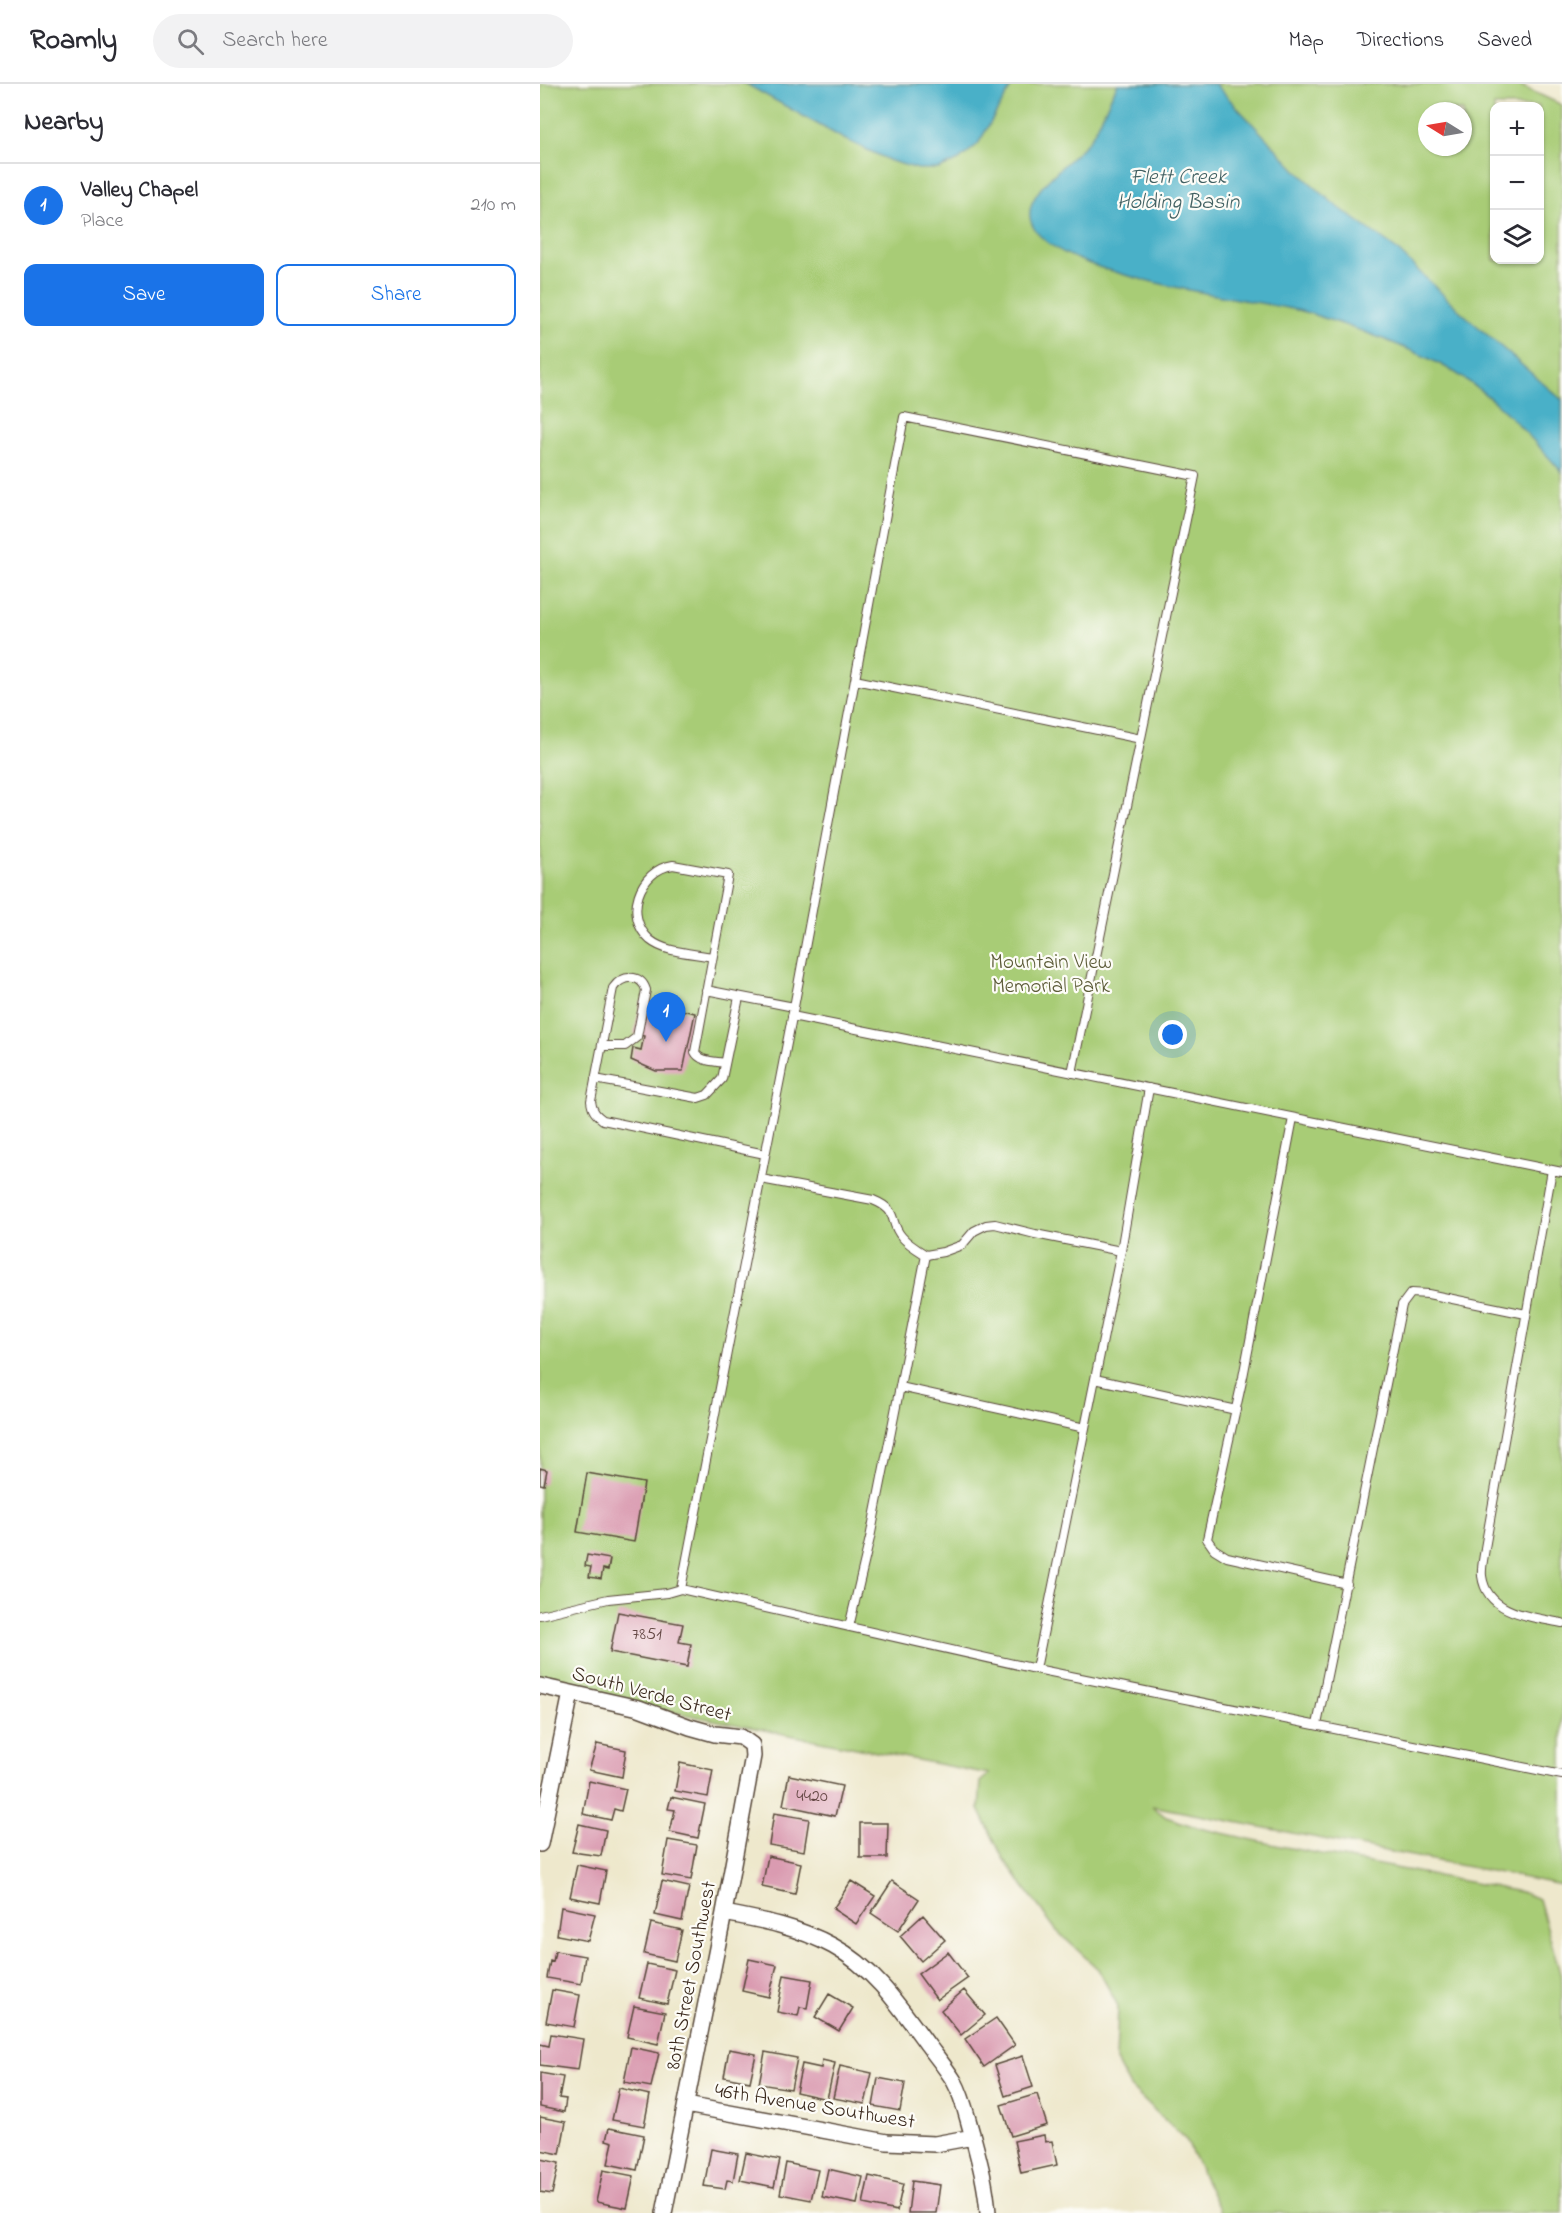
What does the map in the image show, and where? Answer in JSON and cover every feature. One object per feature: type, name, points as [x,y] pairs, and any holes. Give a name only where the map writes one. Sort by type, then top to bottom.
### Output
[{"type":"street","name":"South Verde Street","points":[[540,1686],[639,1708],[715,1734],[741,1737],[752,1745]]},
{"type":"street","points":[[540,1844],[571,1693]]},
{"type":"street","name":"80th Street Southwest","points":[[664,2213],[724,1913],[753,1756],[752,1745]]},
{"type":"street","points":[[724,1913],[779,1924],[804,1932],[843,1952],[878,1980],[953,2081],[966,2109],[986,2187],[988,2213]]},
{"type":"street","name":"46th Avenue Southwest","points":[[686,2105],[887,2142],[935,2144],[973,2137]]},
{"type":"lane","points":[[681,1589],[794,1007],[904,417],[1195,476],[1072,1073]]},
{"type":"lane","points":[[855,680],[1141,739]]},
{"type":"lane","points":[[712,957],[659,946],[644,933],[638,917],[637,901],[644,882],[650,875],[665,867],[673,866],[728,875],[695,1052],[697,1057],[725,1063]]},
{"type":"lane","points":[[602,1046],[625,1047],[637,1037],[646,990],[644,983],[638,979],[624,978],[618,981],[613,988],[591,1101],[592,1109],[603,1120],[765,1154]]},
{"type":"lane","points":[[706,990],[794,1007]]},
{"type":"lane","points":[[595,1079],[698,1098],[707,1095],[722,1079],[739,997]]},
{"type":"lane","points":[[792,1016],[1562,1172]]},
{"type":"lane","points":[[1036,1669],[1121,1251],[1149,1088]]},
{"type":"lane","points":[[1293,1118],[1236,1410],[1208,1539],[1214,1549],[1227,1557],[1347,1584]]},
{"type":"lane","points":[[1552,1170],[1485,1548],[1482,1577],[1490,1596],[1507,1609],[1521,1615],[1562,1623]]},
{"type":"lane","points":[[760,1179],[873,1200],[885,1205],[892,1213],[901,1236],[926,1255],[962,1245],[974,1231],[986,1224],[1121,1251]]},
{"type":"lane","points":[[849,1627],[926,1255]]},
{"type":"lane","points":[[1317,1725],[1402,1305],[1411,1293],[1428,1294],[1526,1314]]},
{"type":"lane","points":[[1095,1379],[1236,1410]]},
{"type":"lane","points":[[900,1388],[1085,1428]]},
{"type":"lane","points":[[540,1615],[608,1599],[667,1593],[681,1589],[1036,1669],[1562,1775]]},
{"type":"green space","name":"Mountain View Memorial Park","points":[[540,84],[1517,84],[1562,105],[1562,1885],[1152,1806],[1166,1817],[1199,1828],[1285,1847],[1521,1892],[1539,1899],[1562,1980],[1562,2213],[1221,2213],[1186,2140],[1130,2087],[1116,2061],[1118,2006],[1098,1969],[1056,1930],[1003,1858],[979,1809],[981,1781],[989,1774],[540,1686]]},
{"type":"water","points":[[746,84],[1013,84],[978,144],[959,160],[939,169],[918,169],[891,161],[844,139]]},
{"type":"water","name":"Flett Creek Holding Basin","points":[[1118,84],[1215,84],[1297,171],[1334,204],[1396,249],[1459,310],[1562,400],[1562,472],[1491,399],[1458,374],[1424,356],[1374,335],[1305,312],[1198,292],[1107,270],[1069,255],[1042,238],[1030,217],[1035,196],[1089,140]]},
{"type":"building","points":[[641,1001],[695,1013],[683,1071],[656,1071],[631,1060],[633,1048],[641,1050],[644,1036],[634,1034]]},
{"type":"building","points":[[540,1468],[547,1470],[544,1485],[540,1484]]},
{"type":"building","points":[[587,1473],[644,1483],[634,1542],[577,1532]]},
{"type":"building","points":[[587,1555],[610,1559],[608,1570],[603,1569],[601,1579],[589,1577],[591,1567],[585,1566]]},
{"type":"building","points":[[618,1612],[683,1624],[679,1642],[691,1644],[687,1667],[610,1652]]},
{"type":"building","points":[[597,1744],[626,1750],[622,1777],[589,1770]]},
{"type":"building","points":[[680,1763],[713,1770],[708,1797],[675,1791]]},
{"type":"building","points":[[789,1775],[842,1786],[835,1816],[783,1805]]},
{"type":"building","points":[[589,1781],[626,1789],[621,1811],[614,1809],[611,1820],[583,1814]]},
{"type":"building","points":[[671,1797],[705,1804],[698,1838],[670,1832],[675,1810],[668,1809]]},
{"type":"building","points":[[774,1813],[809,1819],[804,1851],[769,1845]]},
{"type":"building","points":[[860,1823],[888,1823],[887,1858],[860,1858]]},
{"type":"building","points":[[579,1824],[606,1830],[601,1856],[572,1852]]},
{"type":"building","points":[[668,1840],[697,1845],[691,1880],[662,1875]]},
{"type":"building","points":[[768,1856],[801,1863],[795,1894],[762,1887]]},
{"type":"building","points":[[577,1865],[606,1871],[600,1903],[570,1897]]},
{"type":"building","points":[[662,1881],[689,1887],[682,1921],[655,1915]]},
{"type":"building","points":[[851,1881],[875,1896],[856,1924],[833,1909]]},
{"type":"building","points":[[892,1881],[919,1899],[898,1931],[871,1913]]},
{"type":"building","points":[[561,1907],[595,1914],[588,1941],[557,1935]]},
{"type":"building","points":[[923,1915],[945,1940],[921,1961],[900,1936]]},
{"type":"building","points":[[651,1923],[682,1930],[675,1961],[644,1954]]},
{"type":"building","points":[[555,1951],[585,1956],[581,1984],[547,1978],[550,1961],[553,1962]]},
{"type":"building","points":[[948,1952],[968,1978],[937,2000],[918,1974]]},
{"type":"building","points":[[749,1959],[777,1965],[769,1997],[742,1991]]},
{"type":"building","points":[[647,1964],[675,1970],[667,2004],[639,1998]]},
{"type":"building","points":[[784,1975],[812,1980],[807,2008],[800,2007],[798,2016],[777,2012]]},
{"type":"building","points":[[552,1990],[580,1995],[574,2027],[546,2022]]},
{"type":"building","points":[[964,1990],[985,2015],[961,2035],[941,2010]]},
{"type":"building","points":[[829,1994],[853,2008],[839,2031],[815,2017]]},
{"type":"building","points":[[634,2006],[665,2012],[658,2044],[627,2037]]},
{"type":"building","points":[[996,2018],[1015,2045],[984,2067],[965,2039]]},
{"type":"building","points":[[551,2034],[583,2039],[578,2070],[540,2065],[540,2044],[549,2046]]},
{"type":"building","points":[[631,2047],[659,2053],[651,2087],[624,2082]]},
{"type":"building","points":[[729,2049],[756,2054],[750,2082],[724,2077]]},
{"type":"building","points":[[765,2052],[797,2058],[791,2089],[759,2084]]},
{"type":"building","points":[[1023,2056],[1033,2087],[1005,2096],[995,2065]]},
{"type":"building","points":[[822,2060],[835,2063],[827,2099],[796,2092],[802,2064],[821,2068]]},
{"type":"building","points":[[840,2066],[872,2073],[865,2104],[833,2098]]},
{"type":"building","points":[[540,2073],[563,2077],[559,2098],[566,2099],[564,2112],[540,2107]]},
{"type":"building","points":[[878,2078],[905,2083],[900,2111],[873,2106]]},
{"type":"building","points":[[619,2088],[650,2095],[644,2126],[612,2120]]},
{"type":"building","points":[[1037,2094],[1047,2125],[1011,2136],[1001,2105]]},
{"type":"building","points":[[540,2117],[566,2122],[560,2154],[540,2150]]},
{"type":"building","points":[[609,2128],[644,2135],[637,2170],[608,2164],[613,2142],[606,2140]]},
{"type":"building","points":[[1044,2135],[1045,2142],[1052,2141],[1057,2165],[1021,2173],[1014,2141]]},
{"type":"building","points":[[711,2149],[738,2154],[733,2181],[727,2180],[725,2189],[704,2186]]},
{"type":"building","points":[[746,2153],[780,2160],[774,2187],[740,2180]]},
{"type":"building","points":[[540,2159],[559,2163],[552,2194],[540,2192]]},
{"type":"building","points":[[786,2163],[818,2170],[811,2200],[780,2194]]},
{"type":"building","points":[[828,2169],[863,2177],[857,2204],[822,2197]]},
{"type":"building","points":[[603,2170],[634,2176],[627,2208],[596,2202]]},
{"type":"building","points":[[869,2176],[903,2184],[897,2211],[863,2204]]},
{"type":"building","points":[[912,2181],[940,2185],[936,2213],[908,2213]]},
{"type":"place","name":"Valley Chapel","points":[[666,1042]]}]
